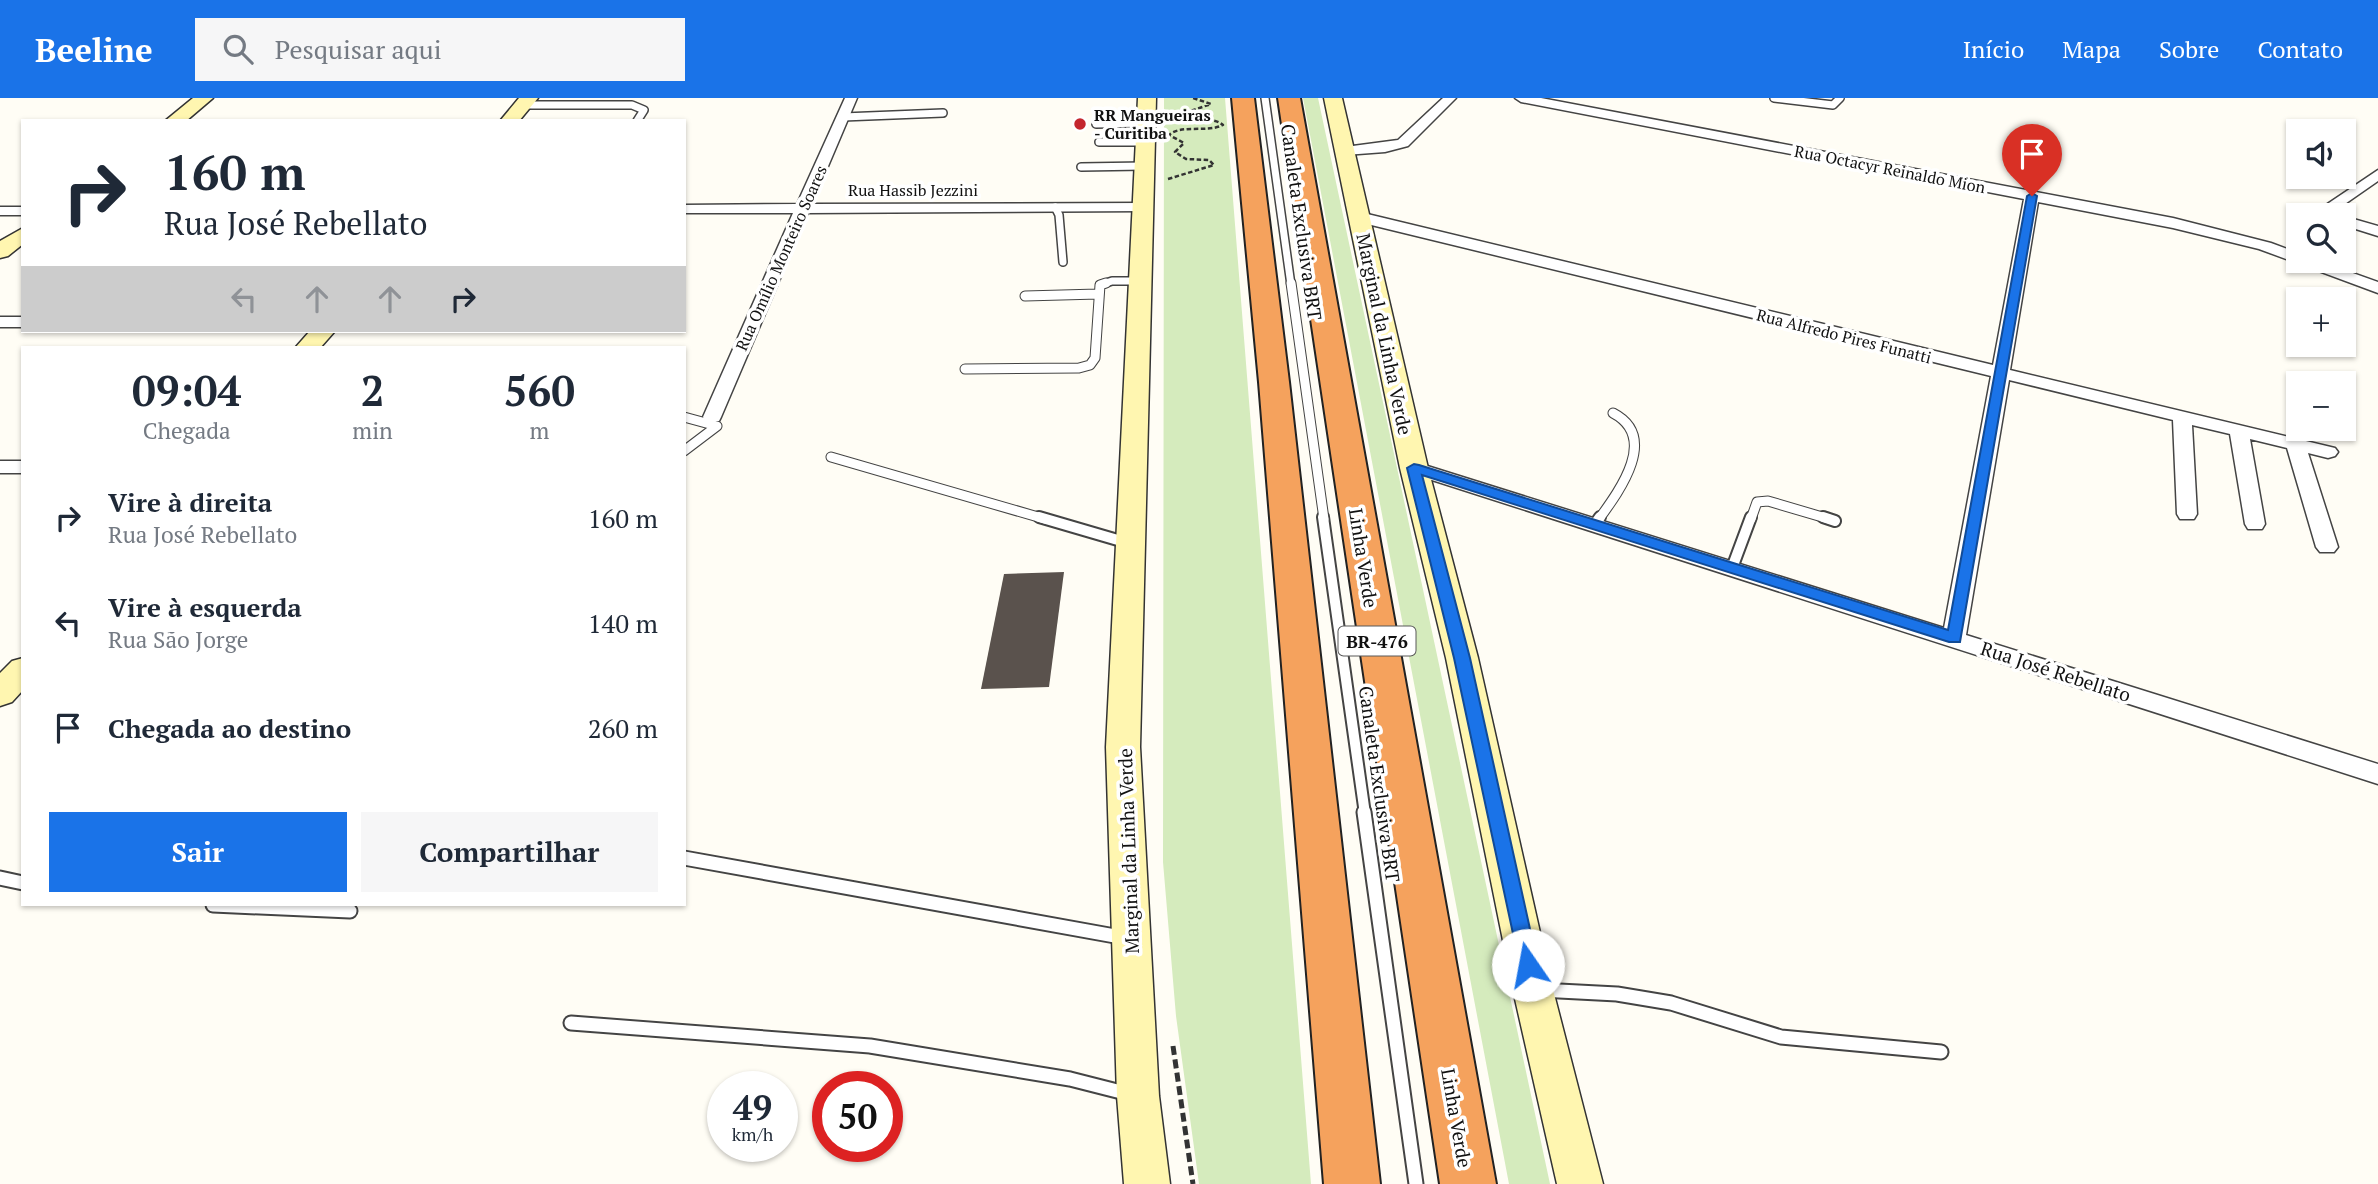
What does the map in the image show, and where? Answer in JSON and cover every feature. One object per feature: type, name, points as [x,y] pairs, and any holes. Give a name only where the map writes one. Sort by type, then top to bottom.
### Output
[{"type":"highway","points":[[1243,98],[1278,424],[1352,1184]]},
{"type":"highway","name":"Linha Verde","points":[[1289,98],[1468,1184]]},
{"type":"main road","points":[[177,119],[204,98]]},
{"type":"main road","name":"Marginal da Linha Verde","points":[[1333,98],[1414,468],[1462,658],[1533,990],[1580,1184]]},
{"type":"main road","points":[[511,119],[526,101]]},
{"type":"main road","name":"Marginal da Linha Verde","points":[[1147,153],[1123,747],[1138,1096],[1147,1184]]},
{"type":"main road","points":[[0,251],[21,235]]},
{"type":"main road","points":[[309,346],[321,333]]},
{"type":"street","name":"Rua Omílio Monteiro Soares","points":[[710,420],[851,98]]},
{"type":"street","points":[[1345,151],[1385,148],[1403,143],[1450,98]]},
{"type":"street","name":"Rua Octacyr Reinaldo Mion","points":[[1521,98],[2173,223],[2286,254]]},
{"type":"street","name":"Rua Hassib Jezzini","points":[[686,209],[1055,207],[1147,153]]},
{"type":"street","points":[[2339,203],[2377,176]]},
{"type":"street","points":[[1954,638],[2003,375],[2032,196]]},
{"type":"street","points":[[0,211],[21,211]]},
{"type":"street","name":"Rua Alfredo Pires Funatti","points":[[1359,217],[2328,452]]},
{"type":"street","points":[[2356,224],[2378,231]]},
{"type":"street","points":[[2337,273],[2378,288]]},
{"type":"street","points":[[0,322],[21,322]]},
{"type":"street","points":[[2182,417],[2187,514]]},
{"type":"street","points":[[2239,431],[2255,524]]},
{"type":"street","points":[[2296,445],[2328,547]]},
{"type":"street","points":[[0,467],[21,467]]},
{"type":"street","name":"Rua José Rebellato","points":[[1414,468],[2378,774]]},
{"type":"lane","name":"Canaleta Exclusiva BRT","points":[[1265,98],[1416,1184]]},
{"type":"lane","points":[[1774,98],[1833,106],[1840,98]]},
{"type":"lane","points":[[526,101],[632,105],[644,110],[638,119]]},
{"type":"lane","points":[[843,117],[943,113]]},
{"type":"lane","points":[[1096,124],[1147,153]]},
{"type":"lane","points":[[1099,142],[1147,153]]},
{"type":"lane","points":[[1081,167],[1147,153]]},
{"type":"lane","points":[[1055,207],[1059,215],[1063,262]]},
{"type":"lane","points":[[965,369],[1079,368],[1090,365],[1096,358],[1100,285],[1104,282],[1140,281]]},
{"type":"lane","points":[[1025,296],[1098,294]]},
{"type":"lane","points":[[1595,524],[1610,504],[1630,465],[1636,446],[1633,429],[1613,413]]},
{"type":"lane","points":[[686,417],[710,420],[717,426],[686,450]]},
{"type":"lane","points":[[831,457],[1130,543]]},
{"type":"lane","points":[[1732,568],[1757,502],[1769,501],[1835,521]]},
{"type":"lane","points":[[686,858],[1130,939]]},
{"type":"lane","points":[[0,878],[21,883]]},
{"type":"lane","points":[[236,906],[350,911]]},
{"type":"lane","points":[[1533,990],[1617,993],[1671,1003],[1782,1037],[1941,1052]]},
{"type":"lane","points":[[571,1023],[870,1046],[1070,1079],[1138,1096]]},
{"type":"path","points":[[1147,153],[1178,178],[1214,165],[1209,160],[1179,156],[1174,152],[1184,143],[1169,135],[1170,132],[1184,128],[1210,131],[1223,125],[1218,121],[1187,116],[1185,113],[1211,104],[1194,98]]},
{"type":"path","points":[[1171,1037],[1193,1184]]},
{"type":"green space","points":[[1164,98],[1225,98],[1311,1184],[1199,1184],[1176,1016],[1163,862]]},
{"type":"green space","points":[[1303,98],[1318,98],[1550,1184],[1509,1184]]},
{"type":"building","points":[[1064,572],[1049,687],[981,689],[1004,574]]},
{"type":"place","name":"RR Mangueiras - Curitiba","points":[[1080,124]]},
{"type":"route","points":[[1528,965],[1462,658],[1414,468],[1954,638],[2003,375],[2032,196]]}]
